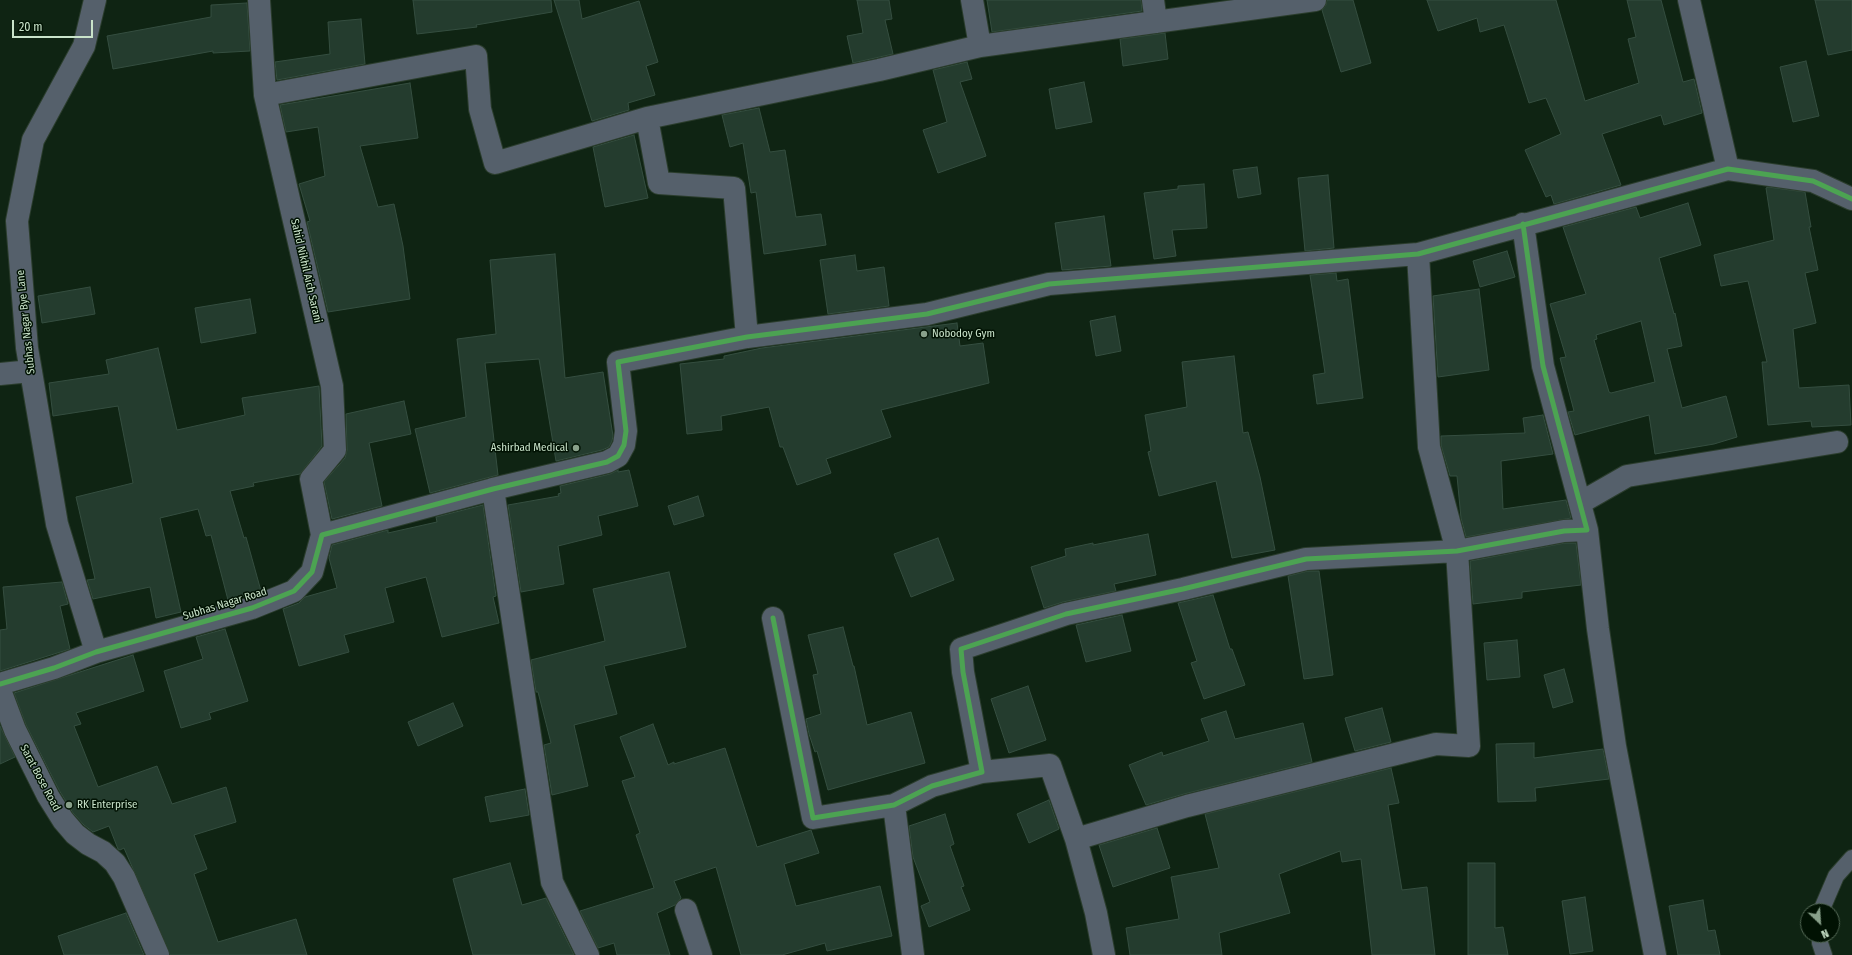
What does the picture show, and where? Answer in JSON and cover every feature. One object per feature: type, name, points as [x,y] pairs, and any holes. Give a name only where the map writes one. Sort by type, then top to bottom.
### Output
[{"type":"street","name":"Subhas Nagar Bye Lane","points":[[95,0],[84,46],[33,140],[17,222],[27,348],[57,524],[96,652]]},
{"type":"street","name":"Sahid Nikhil Aich Sarani","points":[[259,0],[265,95],[332,386],[335,450],[311,479],[322,535]]},
{"type":"street","points":[[972,0],[980,46]]},
{"type":"street","points":[[1153,0],[1156,22]]},
{"type":"street","points":[[265,95],[476,56],[480,109],[495,163],[647,118],[879,70],[980,46],[1315,0]]},
{"type":"street","points":[[1689,0],[1728,169]]},
{"type":"street","points":[[647,118],[659,184],[734,188],[747,337]]},
{"type":"street","points":[[322,535],[493,489],[589,468],[607,462],[618,456],[624,445],[626,431],[618,362],[747,337],[927,314],[1049,284],[1418,254],[1728,169],[1813,180],[1852,199]]},
{"type":"street","points":[[1523,224],[1543,366],[1587,530],[1598,629],[1615,746],[1655,955]]},
{"type":"street","points":[[1076,839],[1186,806],[1436,744],[1469,746],[1457,551],[1429,447],[1418,254]]},
{"type":"street","points":[[0,374],[31,371]]},
{"type":"street","points":[[1580,503],[1628,476],[1837,442]]},
{"type":"street","points":[[493,489],[552,882],[588,955]]},
{"type":"street","points":[[982,772],[963,672],[961,649],[1066,614],[1183,589],[1306,559],[1457,551],[1564,531],[1587,530]]},
{"type":"street","name":"Subhas Nagar Road","points":[[0,684],[54,668],[96,652],[252,608],[294,591],[312,572],[322,535]]},
{"type":"street","points":[[773,618],[813,818],[894,805],[932,786],[982,772],[1050,765],[1076,839],[1096,913],[1104,955]]},
{"type":"street","name":"Sarat Bose Road","points":[[0,690],[15,730],[48,796],[63,820],[75,834],[103,852],[114,863],[124,877],[158,955]]},
{"type":"street","points":[[894,805],[913,955]]},
{"type":"street","points":[[686,910],[702,955]]},
{"type":"lane","points":[[1824,903],[1836,876],[1852,858]]},
{"type":"lane","points":[[1820,943],[1824,955]]},
{"type":"building","points":[[413,0],[551,0],[552,12],[476,25],[477,27],[417,34]]},
{"type":"building","points":[[554,0],[579,0],[582,19],[639,1],[658,62],[646,66],[655,95],[628,103],[629,110],[592,121]]},
{"type":"building","points":[[857,0],[889,0],[892,19],[885,20],[893,54],[853,63],[847,36],[863,33]]},
{"type":"building","points":[[987,0],[1141,0],[1142,11],[992,32]]},
{"type":"building","points":[[1327,0],[1353,0],[1371,63],[1341,72],[1322,10],[1326,5]]},
{"type":"building","points":[[1427,0],[1556,0],[1585,101],[1639,83],[1628,39],[1636,37],[1627,0],[1661,0],[1683,82],[1694,79],[1702,113],[1664,125],[1661,115],[1602,134],[1621,185],[1554,204],[1551,195],[1546,197],[1525,150],[1561,134],[1546,98],[1529,103],[1504,25],[1480,32],[1477,18],[1438,31]]},
{"type":"building","points":[[1815,0],[1852,0],[1852,50],[1828,55]]},
{"type":"building","points":[[247,3],[250,51],[213,53],[213,51],[113,69],[107,36],[211,17],[211,5]]},
{"type":"building","points":[[361,19],[365,64],[277,80],[275,62],[330,54],[328,22]]},
{"type":"building","points":[[1165,33],[1168,59],[1123,66],[1120,39]]},
{"type":"building","points":[[1806,61],[1819,116],[1793,122],[1780,67]]},
{"type":"building","points":[[967,62],[972,79],[960,82],[986,156],[938,173],[923,130],[947,122],[933,70]]},
{"type":"building","points":[[1084,82],[1092,122],[1056,129],[1049,89]]},
{"type":"building","points":[[410,83],[418,138],[360,146],[378,207],[394,204],[403,246],[410,299],[328,312],[307,222],[310,221],[299,184],[325,176],[318,127],[286,132],[280,105]]},
{"type":"building","points":[[759,108],[770,152],[785,150],[796,217],[821,214],[826,245],[764,254],[756,192],[751,193],[743,143],[730,147],[722,115]]},
{"type":"building","points":[[634,135],[648,198],[605,207],[593,147]]},
{"type":"building","points":[[1257,167],[1261,194],[1238,198],[1233,170]]},
{"type":"building","points":[[1328,175],[1334,248],[1305,251],[1298,178]]},
{"type":"building","points":[[1204,184],[1207,228],[1172,230],[1176,256],[1154,259],[1144,193],[1178,189],[1178,186]]},
{"type":"building","points":[[1766,188],[1805,192],[1811,227],[1809,227],[1818,270],[1805,273],[1816,323],[1793,329],[1799,388],[1849,385],[1851,425],[1812,427],[1811,421],[1768,425],[1762,362],[1767,362],[1748,281],[1721,286],[1714,255],[1774,240]]},
{"type":"building","points":[[1688,203],[1701,245],[1659,258],[1674,314],[1675,313],[1682,346],[1667,349],[1682,408],[1726,396],[1737,437],[1714,444],[1655,454],[1649,415],[1575,435],[1568,412],[1574,411],[1560,358],[1566,357],[1550,304],[1586,294],[1563,227],[1636,207],[1640,218]],"holes":[[[1641,321],[1655,382],[1611,393],[1609,392],[1594,340],[1597,339],[1596,335]]]},
{"type":"building","points":[[1104,216],[1111,266],[1062,270],[1055,223]]},
{"type":"building","points":[[1507,251],[1515,277],[1480,287],[1473,261]]},
{"type":"building","points":[[555,254],[565,378],[603,372],[613,436],[609,447],[556,461],[539,359],[485,363],[498,475],[430,493],[415,429],[466,417],[457,339],[496,334],[490,260]]},
{"type":"building","points":[[855,255],[857,271],[884,267],[889,306],[828,314],[820,260]]},
{"type":"building","points":[[1336,273],[1337,281],[1348,279],[1363,398],[1317,404],[1313,375],[1325,373],[1310,275]]},
{"type":"building","points":[[90,287],[95,314],[42,323],[38,296]]},
{"type":"building","points":[[1479,289],[1489,370],[1438,377],[1433,296]]},
{"type":"building","points":[[250,299],[256,333],[201,343],[195,308]]},
{"type":"building","points":[[1115,316],[1121,351],[1096,356],[1090,321]]},
{"type":"building","points":[[957,323],[960,346],[983,343],[989,383],[881,410],[891,437],[826,459],[831,473],[797,485],[783,447],[780,447],[769,407],[721,416],[722,430],[687,434],[680,364],[724,359],[724,356],[762,348]]},
{"type":"building","points":[[158,348],[177,430],[245,415],[242,398],[319,386],[322,446],[300,474],[253,483],[254,486],[230,491],[244,538],[246,537],[261,591],[228,600],[211,535],[206,536],[198,509],[160,518],[181,612],[156,618],[150,587],[93,599],[87,580],[95,579],[76,497],[133,483],[118,406],[53,416],[49,383],[109,374],[106,360]]},
{"type":"building","points":[[1234,356],[1243,433],[1248,432],[1260,477],[1275,550],[1232,558],[1216,481],[1159,496],[1148,452],[1151,451],[1145,415],[1187,407],[1182,362]]},
{"type":"building","points":[[404,401],[411,434],[369,443],[382,506],[332,519],[324,482],[345,458],[347,450],[346,414]]},
{"type":"building","points":[[1543,415],[1553,454],[1501,461],[1503,509],[1566,500],[1571,518],[1466,537],[1461,518],[1457,476],[1450,476],[1441,445],[1441,436],[1525,433],[1523,418]]},
{"type":"building","points":[[618,470],[618,472],[629,470],[638,506],[598,516],[602,535],[558,546],[564,584],[521,592],[508,505],[559,496],[558,494],[561,493],[560,486],[610,474]]},
{"type":"building","points":[[698,496],[704,516],[674,525],[668,506]]},
{"type":"building","points":[[483,505],[496,596],[493,597],[499,623],[442,637],[426,577],[385,588],[394,622],[344,635],[349,652],[299,666],[283,609],[299,603],[305,597],[337,588],[329,558],[332,545],[388,530],[388,533],[437,522],[436,517]]},
{"type":"building","points":[[1148,534],[1156,575],[1114,584],[1116,591],[1063,602],[1044,608],[1031,567],[1066,556],[1065,549]]},
{"type":"building","points":[[938,538],[954,580],[911,597],[894,554]]},
{"type":"building","points":[[1565,543],[1576,543],[1581,585],[1522,592],[1522,598],[1473,604],[1470,561]]},
{"type":"building","points":[[1308,571],[1319,571],[1333,675],[1304,679],[1288,576]]},
{"type":"building","points":[[669,572],[686,647],[604,666],[617,714],[574,725],[588,786],[552,795],[544,745],[551,743],[538,692],[536,692],[531,660],[605,641],[593,589]]},
{"type":"building","points":[[62,582],[68,604],[60,606],[70,649],[0,671],[0,630],[7,629],[3,587]]},
{"type":"building","points":[[1213,595],[1230,649],[1232,649],[1245,685],[1204,699],[1191,663],[1197,661],[1178,603]]},
{"type":"building","points":[[1122,615],[1131,651],[1086,662],[1076,625]]},
{"type":"building","points":[[843,627],[854,666],[867,725],[911,712],[925,763],[828,790],[817,751],[815,752],[809,734],[806,719],[821,714],[813,675],[818,674],[808,635]]},
{"type":"building","points":[[225,629],[248,701],[209,713],[211,719],[181,728],[164,671],[203,659],[196,637]]},
{"type":"building","points":[[1517,640],[1520,677],[1487,680],[1484,643]]},
{"type":"building","points":[[133,655],[144,691],[76,713],[81,724],[74,726],[98,787],[157,766],[172,804],[226,787],[236,822],[194,835],[207,869],[194,874],[218,942],[296,919],[307,955],[170,955],[124,848],[120,850],[118,849],[109,826],[93,832],[84,825],[73,813],[59,790],[26,725],[14,693]]},
{"type":"building","points":[[1564,669],[1573,702],[1553,708],[1544,675]]},
{"type":"building","points":[[1028,686],[1046,740],[1009,753],[991,699]]},
{"type":"building","points":[[453,703],[463,726],[418,746],[408,722]]},
{"type":"building","points":[[1382,708],[1391,742],[1355,751],[1345,718]]},
{"type":"building","points":[[1226,711],[1235,739],[1303,723],[1312,762],[1146,805],[1129,765],[1162,752],[1163,756],[1209,741],[1201,719]]},
{"type":"building","points":[[653,724],[668,765],[725,748],[757,847],[811,830],[819,853],[784,864],[796,906],[880,886],[892,936],[827,951],[825,943],[782,955],[741,955],[716,867],[674,881],[681,898],[675,905],[657,913],[670,955],[617,955],[614,943],[598,948],[580,911],[654,888],[636,835],[640,833],[622,781],[635,777],[620,737]]},
{"type":"building","points":[[0,726],[15,757],[0,764]]},
{"type":"building","points":[[1534,743],[1534,758],[1603,749],[1609,779],[1535,788],[1536,801],[1498,802],[1496,744]]},
{"type":"building","points":[[1391,768],[1399,803],[1388,805],[1402,890],[1427,887],[1435,955],[1372,955],[1361,859],[1342,862],[1340,851],[1279,874],[1290,913],[1219,933],[1222,955],[1130,955],[1126,928],[1179,919],[1171,877],[1219,868],[1205,814]]},
{"type":"building","points":[[525,789],[529,815],[490,822],[485,797]]},
{"type":"building","points":[[1049,800],[1059,829],[1029,843],[1017,814]]},
{"type":"building","points":[[945,814],[954,844],[950,846],[964,886],[961,887],[970,910],[929,927],[921,906],[930,902],[913,857],[909,826]]},
{"type":"building","points":[[1157,828],[1170,868],[1113,887],[1099,845]]},
{"type":"building","points":[[510,863],[522,905],[546,898],[574,955],[473,955],[453,879]]},
{"type":"building","points":[[1468,863],[1495,863],[1495,928],[1503,927],[1508,955],[1468,955]]},
{"type":"building","points":[[1585,897],[1593,951],[1570,954],[1562,901]]},
{"type":"building","points":[[1703,900],[1708,931],[1715,930],[1720,955],[1678,955],[1669,906]]},
{"type":"building","points":[[126,913],[144,955],[64,955],[58,936]]},
{"type":"cycle path","points":[[0,684],[54,668],[96,652],[252,608],[294,591],[312,572],[322,535],[493,489],[607,462],[618,456],[624,445],[626,431],[618,362],[747,337],[927,314],[1049,284],[1418,254],[1728,169],[1813,181],[1852,199]]},
{"type":"cycle path","points":[[773,618],[813,818],[894,805],[932,786],[982,772],[963,672],[961,649],[1066,614],[1183,589],[1306,559],[1457,551],[1564,531],[1587,530],[1543,366],[1523,224]]},
{"type":"place","name":"Nobodoy Gym","points":[[924,334]]},
{"type":"place","name":"Ashirbad Medical","points":[[576,448]]},
{"type":"place","name":"RK Enterprise","points":[[69,805]]}]
